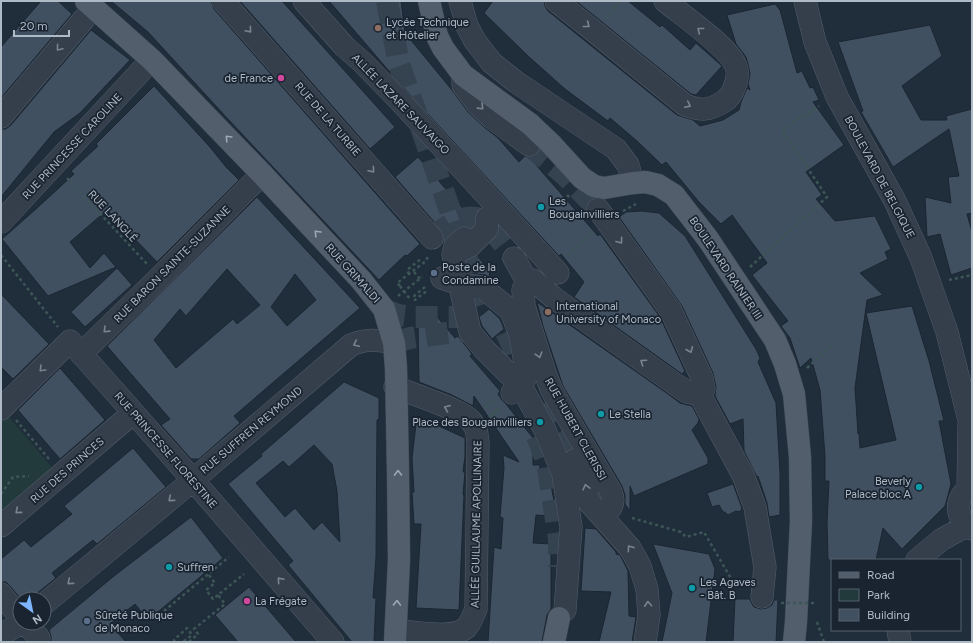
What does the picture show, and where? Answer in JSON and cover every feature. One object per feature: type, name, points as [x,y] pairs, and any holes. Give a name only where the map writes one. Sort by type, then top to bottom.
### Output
[{"type":"main road","name":"BOULEVARD RAINIER III","points":[[429,1],[437,36],[443,48],[463,75],[530,124],[551,144],[582,178],[594,186],[604,188],[645,182],[658,185],[674,196],[708,238],[774,340],[785,364],[794,394],[800,457],[801,521],[794,642]]},
{"type":"main road","name":"RUE GRIMALDI","points":[[85,10],[152,60],[262,174],[384,309],[394,343],[396,368],[395,387],[399,544],[396,637]]},
{"type":"main road","points":[[554,642],[564,615]]},
{"type":"main road","points":[[564,615],[566,642]]},
{"type":"street","name":"RUE DE LA TURBIE","points":[[223,1],[451,249]]},
{"type":"street","name":"ALLÉE LAZARE SAUVAIGO","points":[[304,1],[344,46],[362,62],[391,83],[451,249],[534,241],[560,266]]},
{"type":"street","points":[[460,1],[467,26],[475,41],[492,63],[516,82],[616,150],[628,165],[633,183]]},
{"type":"street","points":[[556,1],[685,105],[702,110],[714,107],[726,100],[733,92],[738,80],[736,65],[726,50],[665,1]]},
{"type":"street","name":"BOULEVARD DE BELGIQUE","points":[[805,1],[815,42],[837,97],[895,201],[921,258],[947,332],[971,429],[970,489]]},
{"type":"street","points":[[1,117],[85,10]]},
{"type":"street","name":"RUE PRINCESSE CAROLINE","points":[[1,222],[142,70]]},
{"type":"street","points":[[463,75],[462,85],[478,105],[492,118],[529,146]]},
{"type":"street","name":"RUE BARON SAINTE-SUZANNE","points":[[3,408],[159,278],[262,174]]},
{"type":"street","points":[[598,219],[671,311],[702,378],[704,389],[700,395]]},
{"type":"street","points":[[451,249],[482,288],[520,298]]},
{"type":"street","points":[[451,249],[470,332],[484,349],[510,396],[545,430],[563,474],[571,527],[564,615]]},
{"type":"street","points":[[510,396],[527,374],[520,335],[520,298],[514,258]]},
{"type":"street","points":[[520,298],[533,280],[554,298],[675,384],[687,392],[700,395],[743,475],[755,507],[772,600]]},
{"type":"street","name":"RUE HUBERT CLERISSI","points":[[520,298],[524,306],[544,373],[552,391],[611,492],[613,498],[612,506],[609,510],[598,512]]},
{"type":"street","name":"RUE SUFFREN REYMOND","points":[[52,597],[351,346],[360,341],[372,339],[394,343]]},
{"type":"street","name":"RUE PRINCESSE FLORESTINE","points":[[75,348],[193,480],[333,642]]},
{"type":"street","name":"ALLÉE GUILLAUME APOLLINAIRE","points":[[395,387],[458,412],[470,419],[476,428],[478,443],[476,609],[472,620],[458,638],[446,635],[409,631],[396,637]]},
{"type":"street","name":"RUE DES PRINCES","points":[[1,526],[133,413]]},
{"type":"street","points":[[575,460],[582,473],[590,502],[630,548],[640,566],[646,589],[649,615],[645,642]]},
{"type":"street","points":[[918,559],[941,540],[969,532],[961,521],[958,507],[959,500],[970,489]]},
{"type":"street","points":[[1,594],[12,610]]},
{"type":"street","points":[[1,635],[15,631]]},
{"type":"street","points":[[898,631],[900,642]]},
{"type":"path","points":[[748,269],[827,197],[782,130],[822,104]]},
{"type":"path","name":"RUE LANGLÉ","points":[[55,164],[159,278]]},
{"type":"path","points":[[567,195],[571,199]]},
{"type":"path","points":[[619,214],[637,204]]},
{"type":"path","points":[[560,266],[598,219]]},
{"type":"path","points":[[418,299],[412,299],[397,283],[409,274],[451,249]]},
{"type":"path","points":[[380,303],[400,296],[451,249]]},
{"type":"path","points":[[1,255],[75,348]]},
{"type":"path","points":[[414,272],[420,279]]},
{"type":"path","points":[[412,299],[415,295]]},
{"type":"path","points":[[488,418],[510,396]]},
{"type":"path","points":[[492,401],[499,410],[488,418],[483,409],[492,401]]},
{"type":"path","points":[[3,408],[61,474]]},
{"type":"path","points":[[632,518],[681,532],[686,537],[704,532],[733,582],[742,583],[750,596],[772,600],[814,603]]},
{"type":"path","points":[[164,611],[230,557]]},
{"type":"path","points":[[209,575],[215,582],[206,590],[213,599],[244,574]]},
{"type":"path","points":[[189,642],[198,634],[194,629],[225,604],[218,595]]},
{"type":"path","points":[[175,642],[174,640],[187,628],[192,635],[184,641],[185,642]]},
{"type":"green space","points":[[4,411],[57,473],[1,519],[1,414]]},
{"type":"building","points":[[41,1],[58,1],[72,14],[1,98],[1,47]]},
{"type":"building","points":[[111,1],[211,1],[214,9],[420,244],[407,256],[405,255],[379,280],[148,32]]},
{"type":"building","points":[[240,1],[282,1],[395,127],[370,149]]},
{"type":"building","points":[[329,1],[401,1],[405,33],[452,90],[468,112],[498,138],[519,162],[525,156],[529,157],[598,236],[600,234],[660,317],[685,371],[682,374],[574,297],[584,282],[561,254],[559,256],[401,85]]},
{"type":"building","points":[[493,1],[544,1],[548,11],[677,115],[693,120],[700,126],[723,120],[739,110],[747,88],[750,90],[748,84],[750,74],[746,57],[736,44],[727,15],[775,4],[780,10],[797,73],[802,71],[810,88],[813,87],[819,100],[813,102],[844,145],[806,172],[822,195],[816,199],[835,221],[875,216],[891,249],[885,252],[888,259],[860,273],[883,295],[867,300],[855,388],[860,448],[896,440],[866,313],[912,306],[929,361],[944,421],[939,421],[951,484],[945,506],[902,549],[883,528],[876,559],[828,560],[827,522],[829,481],[825,481],[825,456],[820,390],[811,358],[800,368],[790,338],[781,326],[788,321],[752,275],[767,263],[732,215],[721,224],[699,202],[666,162],[662,165],[610,118],[608,121],[565,89],[528,56],[484,13]]},
{"type":"building","points":[[576,1],[628,1],[660,27],[662,25],[690,50],[696,43],[722,66],[696,95],[691,94]]},
{"type":"building","points":[[930,25],[942,56],[902,86],[921,120],[947,120],[946,116],[972,109],[972,213],[967,214],[972,232],[972,268],[951,275],[940,234],[927,237],[925,197],[951,203],[948,177],[959,176],[949,129],[893,167],[861,112],[863,111],[838,42]]},
{"type":"building","points":[[91,30],[130,60],[80,113],[54,132],[1,197],[1,129],[6,129],[11,125]]},
{"type":"building","points":[[154,86],[239,180],[157,262],[107,210],[70,242],[90,268],[104,253],[116,267],[48,296],[2,239],[74,174],[71,171],[98,146],[96,144]]},
{"type":"building","points":[[418,157],[470,217],[444,239],[444,235],[441,230],[395,177]]},
{"type":"building","points":[[257,197],[360,308],[234,416],[240,423],[199,459],[191,459],[161,425],[170,419],[107,346]],"holes":[[[227,269],[260,305],[237,324],[233,319],[176,368],[154,340],[180,309],[186,316]],[[295,274],[316,300],[287,326],[271,307]]]},
{"type":"building","points":[[641,211],[659,213],[685,236],[756,349],[760,358],[758,362],[776,403],[780,473],[780,515],[769,517],[767,503],[758,476],[757,477],[744,451],[743,419],[730,424],[715,396],[716,387],[713,373],[682,306],[619,217],[626,212]]},
{"type":"building","points":[[477,256],[490,271],[489,277],[471,273],[469,271],[467,261]]},
{"type":"building","points":[[117,268],[132,285],[85,327],[71,312]]},
{"type":"building","points":[[1,294],[49,344],[13,379],[1,367]]},
{"type":"building","name":"Le Stella","points":[[537,302],[680,403],[692,406],[699,419],[698,423],[692,430],[708,458],[708,464],[634,496],[630,486],[630,511],[625,504],[625,495],[622,486],[563,386],[543,326]]},
{"type":"building","points":[[489,309],[500,319],[504,329],[492,339],[482,326],[479,317]]},
{"type":"building","points":[[431,310],[455,338],[458,336],[472,354],[470,356],[500,391],[498,394],[502,400],[533,438],[533,465],[540,465],[539,476],[550,480],[554,501],[553,516],[536,515],[533,543],[551,544],[551,609],[547,615],[542,642],[488,642],[494,547],[501,549],[503,518],[500,517],[504,468],[503,455],[519,462],[474,396],[473,406],[452,395],[419,382],[418,321]]},
{"type":"building","points":[[60,368],[105,420],[60,459],[18,410]]},
{"type":"building","points":[[344,382],[379,398],[379,419],[377,420],[376,557],[373,598],[376,598],[374,642],[352,642],[288,565],[293,561],[228,484],[262,456],[261,454]],"holes":[[[314,445],[332,464],[337,491],[340,542],[322,522],[314,530],[295,508],[285,517],[256,483],[283,461],[289,467]]]},
{"type":"building","points":[[417,416],[465,438],[459,610],[416,608],[421,524],[414,524],[412,458]]},
{"type":"building","points":[[133,448],[166,487],[97,544],[93,540],[52,573],[56,578],[40,591],[14,591],[6,582],[1,582],[1,559],[24,540],[31,547],[72,514],[64,506]]},
{"type":"building","points":[[733,484],[742,508],[740,512],[736,511],[728,515],[723,512],[719,505],[712,507],[707,493]]},
{"type":"building","name":"Suffren","points":[[191,517],[223,558],[148,620],[135,604],[110,624],[126,642],[51,642],[49,631],[52,631],[52,628],[114,576]]},
{"type":"building","points":[[585,528],[596,529],[616,552],[616,554],[620,555],[628,571],[629,616],[636,617],[632,642],[599,642],[611,592],[581,591]]},
{"type":"building","name":"Les Agaves - Bât. B","points":[[653,544],[709,554],[715,569],[706,642],[662,642],[672,593]]},
{"type":"building","name":"La Frégate","points":[[249,587],[296,642],[238,642],[215,615]]},
{"type":"building","points":[[735,599],[750,599],[754,607],[761,609],[767,608],[772,605],[774,600],[778,600],[776,642],[733,642]]},
{"type":"tunnel","points":[[387,1],[399,64],[484,308]]},
{"type":"tunnel","points":[[529,145],[565,175],[598,209]]},
{"type":"tunnel","points":[[432,238],[455,222],[462,219],[476,218],[482,220],[490,227],[514,258]]},
{"type":"tunnel","points":[[384,309],[398,315],[413,317],[475,317]]},
{"type":"tunnel","points":[[394,343],[410,338],[475,329]]},
{"type":"tunnel","points":[[506,332],[523,369]]},
{"type":"tunnel","points":[[541,405],[575,460]]},
{"type":"tunnel","points":[[537,436],[547,462],[559,539],[559,567]]},
{"type":"place","name":"Lycée Technique et Hôtelier","points":[[378,28]]},
{"type":"place","name":"de France","points":[[281,78]]},
{"type":"place","name":"Les Bougainvilliers","points":[[541,207]]},
{"type":"place","name":"Poste de la Condamine","points":[[434,273]]},
{"type":"place","name":"International University of Monaco","points":[[548,312]]},
{"type":"place","name":"Le Stella","points":[[601,414]]},
{"type":"place","name":"Place des Bougainvilliers","points":[[540,422]]},
{"type":"place","name":"Beverly Palace bloc A","points":[[919,487]]},
{"type":"place","name":"Suffren","points":[[169,567]]},
{"type":"place","name":"Les Agaves - Bât. B","points":[[692,588]]},
{"type":"place","name":"La Frégate","points":[[247,601]]},
{"type":"place","name":"Sûreté Publique de Monaco","points":[[87,621]]}]
